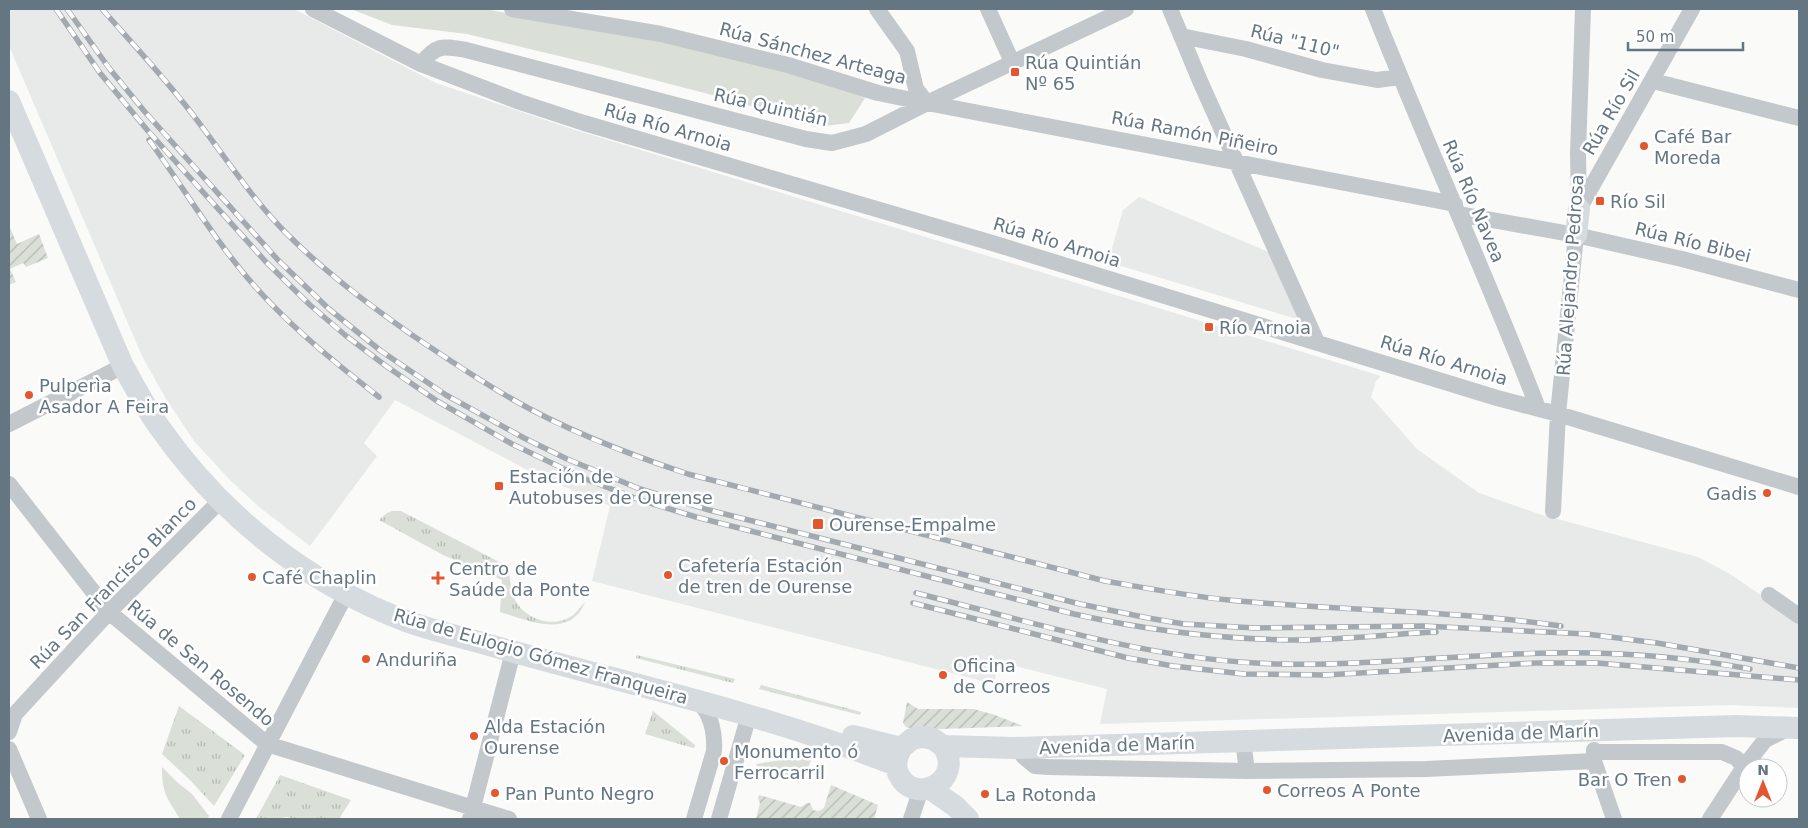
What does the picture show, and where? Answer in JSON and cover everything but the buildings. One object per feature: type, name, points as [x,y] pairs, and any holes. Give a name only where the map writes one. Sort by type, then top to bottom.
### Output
[{"type":"main road","name":"Rúa de Eulogio Gómez Franqueira","points":[[9,102],[16,137],[123,366],[158,426],[178,454],[220,501],[247,526],[279,551],[346,594],[407,622],[750,715],[863,752],[899,756]]},
{"type":"main road","name":"Rúa Alejandro Pedrosa","points":[[1576,235],[1579,209]]},
{"type":"main road","name":"Avenida de Marín","points":[[1016,748],[1243,741],[1594,748],[1736,726],[1795,728]]},
{"type":"main road","points":[[922,737],[933,739],[946,754],[944,779],[935,786],[925,789],[913,788],[904,782],[898,772],[899,756],[912,739],[922,737]]},
{"type":"main road","points":[[946,754],[1016,748]]},
{"type":"main road","points":[[925,789],[955,806],[968,819]]},
{"type":"street","name":"Rúa Río Arnoia","points":[[313,9],[421,64],[520,102],[584,123],[935,226],[1497,398],[1538,408],[1799,488]]},
{"type":"street","name":"Rúa Sánchez Arteaga","points":[[512,9],[661,34],[788,65],[878,92],[927,103]]},
{"type":"street","points":[[877,9],[907,51],[916,89],[927,103]]},
{"type":"street","points":[[988,9],[1013,64]]},
{"type":"street","name":"Rúa Quintián","points":[[421,64],[436,48],[466,50],[806,139],[832,143],[866,134],[927,103],[1126,9]]},
{"type":"street","points":[[1170,9],[1235,161],[1317,342]]},
{"type":"street","name":"Rúa Río Navea","points":[[1373,9],[1538,408]]},
{"type":"street","name":"Rúa Alejandro Pedrosa","points":[[1579,209],[1578,163],[1583,9]]},
{"type":"street","name":"Rúa Río Sil","points":[[1579,209],[1692,9]]},
{"type":"street","name":"Rúa \"110\"","points":[[1181,36],[1246,49],[1322,70],[1377,80],[1400,77]]},
{"type":"street","points":[[1653,81],[1799,118]]},
{"type":"street","name":"Rúa Ramón Piñeiro","points":[[927,103],[1235,161],[1576,235]]},
{"type":"street","points":[[1578,163],[1602,169]]},
{"type":"street","name":"Rúa Alejandro Pedrosa","points":[[1553,511],[1558,414],[1576,235]]},
{"type":"street","name":"Rúa Río Bibei","points":[[1576,235],[1682,258],[1799,290]]},
{"type":"street","points":[[9,424],[123,366]]},
{"type":"street","name":"Rúa de San Rosendo","points":[[9,484],[109,612],[267,744],[472,814],[509,819]]},
{"type":"street","name":"Rúa San Francisco Blanco","points":[[9,732],[15,714],[109,612],[220,501]]},
{"type":"street","points":[[229,819],[346,594]]},
{"type":"street","points":[[1770,595],[1799,616]]},
{"type":"street","points":[[472,814],[513,652]]},
{"type":"street","points":[[694,819],[715,742],[706,711],[695,700]]},
{"type":"street","points":[[719,819],[750,715]]},
{"type":"street","points":[[1751,758],[1765,740],[1795,728]]},
{"type":"street","points":[[1243,741],[1247,771]]},
{"type":"street","points":[[1076,746],[1078,768]]},
{"type":"street","name":"Avenida de Marín","points":[[1016,748],[1035,766],[1247,771],[1426,769],[1594,748],[1722,752],[1738,760]]},
{"type":"street","points":[[1594,748],[1614,819]]},
{"type":"street","points":[[9,749],[39,819]]},
{"type":"street","points":[[1710,819],[1738,776]]},
{"type":"street","points":[[911,819],[925,789]]},
{"type":"shaded area","points":[[9,9],[294,9],[436,83],[569,128],[1381,376],[1376,381],[1371,397],[1417,449],[1479,493],[1539,514],[1698,557],[1730,574],[1799,621],[1799,708],[1731,705],[1100,724],[1107,689],[999,662],[994,684],[592,581],[610,506],[535,474],[395,400],[364,443],[377,456],[310,546],[259,507],[229,479],[194,441],[166,399],[142,356],[9,46]]},
{"type":"shaded area","points":[[1139,197],[1280,257],[1300,320],[1108,262],[1123,210]]},
{"type":"green space","points":[[351,9],[485,9],[697,47],[840,86],[865,98],[849,123],[816,127],[735,101],[601,66],[467,34],[392,25]]},
{"type":"green space","points":[[9,225],[17,244],[39,234],[48,258],[26,267],[23,263],[10,269],[16,282],[9,285]]},
{"type":"green space","points":[[392,511],[401,511],[505,565],[509,572],[513,595],[517,603],[522,610],[537,619],[555,622],[564,620],[572,616],[585,602],[578,614],[569,621],[559,624],[535,622],[500,612],[502,580],[443,555],[379,520]]},
{"type":"green space","points":[[637,655],[735,679],[733,683],[636,658]]},
{"type":"green space","points":[[761,685],[861,712],[860,715],[759,689]]},
{"type":"green space","points":[[907,702],[918,709],[973,709],[1023,726],[916,730],[906,727],[903,723]]},
{"type":"green space","points":[[179,706],[245,755],[214,806],[162,754]]},
{"type":"green space","points":[[653,711],[695,745],[695,747],[645,734]]},
{"type":"green space","points":[[810,755],[811,759],[805,780],[757,766],[756,764]]},
{"type":"green space","points":[[162,767],[192,794],[209,816],[207,819],[180,819],[164,790]]},
{"type":"green space","points":[[280,775],[351,800],[339,819],[295,819],[287,817],[256,819]]},
{"type":"green space","points":[[831,785],[878,805],[874,819],[756,819],[760,803],[759,795],[801,807],[810,803],[813,810],[819,811],[824,808]]},
{"type":"railway","points":[[56,9],[100,73],[148,131],[266,262],[310,305],[386,366],[437,401],[512,444],[583,478],[640,500],[696,517],[1103,620],[1160,630],[1275,640],[1436,632]]},
{"type":"railway","points":[[67,9],[109,68],[145,112],[278,260],[329,309],[381,351],[446,395],[524,438],[567,459],[640,489],[709,510],[1080,604],[1184,624],[1255,628],[1423,626],[1587,634],[1657,643],[1799,668]]},
{"type":"railway","points":[[102,9],[179,98],[261,205],[287,234],[316,261],[379,311],[474,376],[533,411],[598,441],[688,474],[1105,581],[1229,600],[1478,617],[1561,626]]},
{"type":"railway","points":[[149,140],[214,234],[237,265],[269,302],[304,336],[379,397]]},
{"type":"railway","points":[[916,593],[1051,628],[1142,649],[1234,662],[1315,664],[1382,662],[1484,655],[1577,653],[1627,654],[1676,658],[1750,669]]},
{"type":"railway","points":[[913,603],[1128,658],[1173,666],[1244,674],[1325,675],[1536,663],[1597,663],[1799,680]]},
{"type":"place","name":"Rúa Quintián Nº 65","points":[[1015,72]]},
{"type":"place","name":"Café Bar Moreda","points":[[1644,146]]},
{"type":"place","name":"Río Sil","points":[[1600,201]]},
{"type":"place","name":"Río Arnoia","points":[[1209,327]]},
{"type":"place","name":"Pulperìa Asador A Feira","points":[[29,395]]},
{"type":"place","name":"Estación de Autobuses de Ourense","points":[[499,486]]},
{"type":"place","name":"Gadis","points":[[1767,493]]},
{"type":"place","name":"Ourense-Empalme","points":[[818,524]]},
{"type":"place","name":"Cafetería Estación de tren de Ourense","points":[[668,575]]},
{"type":"place","name":"Café Chaplin","points":[[252,577]]},
{"type":"place","name":"Centro de Saúde da Ponte","points":[[438,578]]},
{"type":"place","name":"Anduriña","points":[[366,659]]},
{"type":"place","name":"Oficina de Correos","points":[[943,675]]},
{"type":"place","name":"Alda Estación Ourense","points":[[474,736]]},
{"type":"place","name":"Monumento ó Ferrocarril","points":[[724,761]]},
{"type":"place","name":"Bar O Tren","points":[[1682,779]]},
{"type":"place","name":"Correos A Ponte","points":[[1267,790]]},
{"type":"place","name":"Pan Punto Negro","points":[[495,793]]},
{"type":"place","name":"La Rotonda","points":[[985,794]]}]
